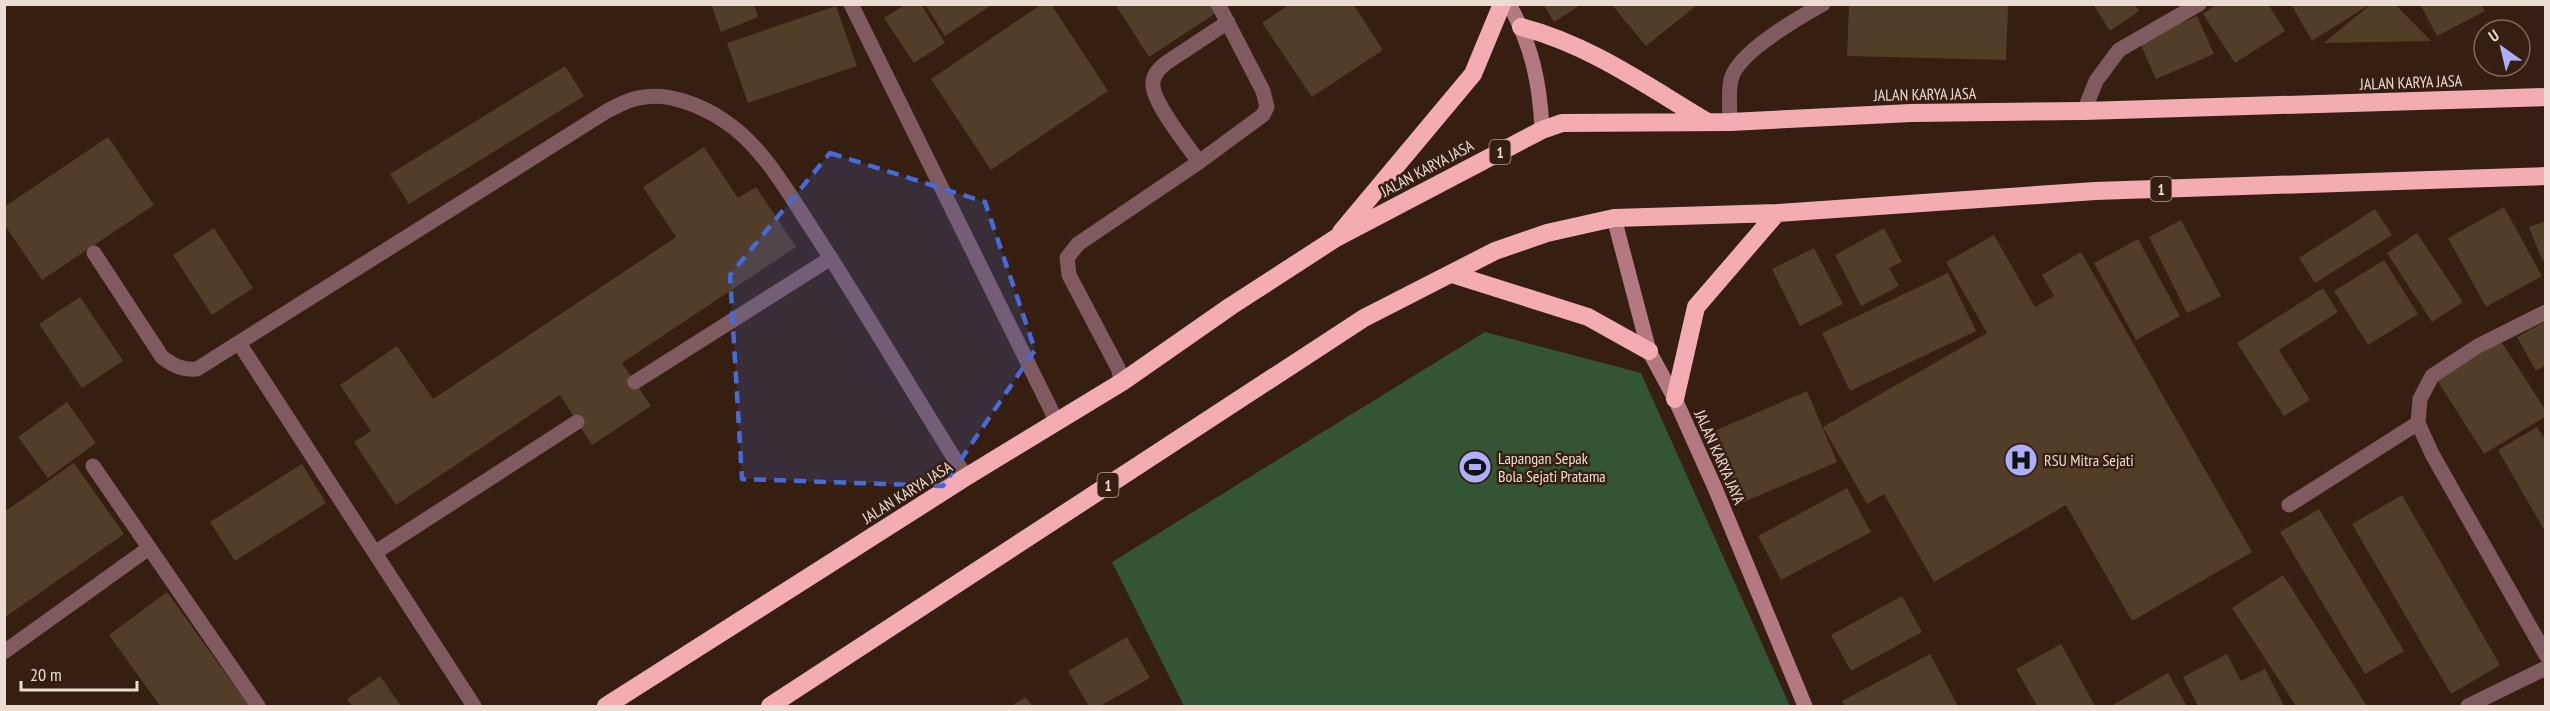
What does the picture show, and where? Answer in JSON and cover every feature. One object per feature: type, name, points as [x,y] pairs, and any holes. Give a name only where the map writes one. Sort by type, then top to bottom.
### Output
[{"type":"highway","points":[[1336,238],[1473,74],[1502,4]]},
{"type":"highway","points":[[1521,27],[1558,38],[1596,56],[1707,121]]},
{"type":"highway","name":"JALAN KARYA JASA","points":[[606,706],[966,477],[1122,382],[1231,306],[1336,238],[1542,130],[1562,123],[1730,122],[1911,113],[2084,111],[2546,97]]},
{"type":"highway","name":"1","points":[[770,706],[1364,318],[1495,251],[1546,233],[1614,218],[1777,213],[2095,191],[2546,176]]},
{"type":"highway","points":[[1675,399],[1696,308],[1777,213]]},
{"type":"highway","points":[[1452,274],[1588,317],[1649,351]]},
{"type":"main road","points":[[1509,4],[1532,56],[1541,94],[1542,130]]},
{"type":"main road","name":"JALAN KARYA JAYA","points":[[1614,218],[1649,351],[1675,399],[1715,488],[1805,706]]},
{"type":"street","points":[[850,4],[1057,422]]},
{"type":"street","points":[[1122,382],[1118,368],[1069,275],[1067,258],[1078,244],[1260,119],[1267,107],[1263,92],[1218,4]]},
{"type":"street","points":[[1730,122],[1731,78],[1743,61],[1784,27],[1823,4]]},
{"type":"street","points":[[2084,111],[2096,81],[2119,50],[2199,4]]},
{"type":"street","points":[[1199,162],[1161,106],[1153,91],[1152,83],[1159,69],[1166,63],[1227,22]]},
{"type":"street","points":[[94,253],[162,357],[174,366],[186,370],[197,369],[607,111],[625,102],[645,97],[665,97],[694,106],[723,120],[746,140],[776,174],[831,258],[966,477]]},
{"type":"street","points":[[635,382],[831,258]]},
{"type":"street","points":[[2546,312],[2478,345],[2432,376],[2420,399],[2418,423],[2432,454],[2546,655]]},
{"type":"street","points":[[239,343],[474,706]]},
{"type":"street","points":[[376,552],[577,422]]},
{"type":"street","points":[[2289,505],[2418,423]]},
{"type":"street","points":[[93,466],[258,706]]},
{"type":"street","points":[[4,652],[149,548]]},
{"type":"street","points":[[2468,706],[2546,668]]},
{"type":"highlighted area","points":[[830,153],[985,202],[1035,350],[943,486],[742,479],[730,275]]},
{"type":"green space","name":"Lapangan Sepak Bola Sejati Pratama","points":[[1485,332],[1641,373],[1790,706],[1184,706],[1112,562]]},
{"type":"building","points":[[711,4],[754,4],[758,17],[721,32]]},
{"type":"building","points":[[906,4],[921,4],[945,43],[914,63],[884,18]]},
{"type":"building","points":[[925,4],[993,4],[945,36]]},
{"type":"building","points":[[1042,4],[1051,4],[1108,91],[991,170],[931,79]]},
{"type":"building","points":[[1115,4],[1211,4],[1216,13],[1149,57]]},
{"type":"building","points":[[1290,4],[1353,4],[1383,50],[1312,97],[1262,23]]},
{"type":"building","points":[[1543,4],[1582,4],[1554,22]]},
{"type":"building","points":[[2093,4],[2135,4],[2139,11],[2110,31]]},
{"type":"building","points":[[2217,4],[2268,4],[2285,31],[2235,63],[2203,14]]},
{"type":"building","points":[[2291,4],[2366,4],[2367,6],[2312,41]]},
{"type":"building","points":[[2371,4],[2395,4],[2431,41],[2324,43]]},
{"type":"building","points":[[2420,4],[2481,4],[2485,11],[2437,36]]},
{"type":"building","points":[[1612,5],[1697,5],[1646,46]]},
{"type":"building","points":[[1849,5],[2008,5],[2006,60],[1847,56]]},
{"type":"building","points":[[836,6],[857,66],[748,103],[727,43]]},
{"type":"building","points":[[2197,16],[2214,54],[2156,79],[2139,41]]},
{"type":"building","points":[[565,66],[584,96],[409,204],[390,174]]},
{"type":"building","points":[[108,137],[154,205],[42,280],[4,224],[4,207]]},
{"type":"building","points":[[704,147],[738,198],[756,187],[796,247],[622,363],[651,406],[592,445],[560,395],[396,505],[354,442],[371,431],[340,385],[397,346],[433,399],[676,237],[643,187]]},
{"type":"building","points":[[2504,207],[2542,276],[2486,307],[2448,238]]},
{"type":"building","points":[[2375,209],[2392,235],[2315,283],[2299,258]]},
{"type":"building","points":[[2181,220],[2221,296],[2187,313],[2149,237]]},
{"type":"building","points":[[2546,221],[2546,259],[2542,260],[2529,227]]},
{"type":"building","points":[[214,228],[253,288],[212,315],[173,255]]},
{"type":"building","points":[[1884,228],[1902,262],[1889,268],[1899,286],[1861,306],[1835,255]]},
{"type":"building","points":[[2417,233],[2463,302],[2432,322],[2387,253]]},
{"type":"building","name":"RSU Mitra Sejati","points":[[1994,235],[2035,307],[2054,296],[2042,275],[2081,252],[2252,552],[2132,621],[2066,505],[1934,582],[1884,494],[1867,504],[1823,427],[1987,333],[1946,262]]},
{"type":"building","points":[[2138,239],[2180,316],[2136,340],[2094,263]]},
{"type":"building","points":[[1814,248],[1843,304],[1800,326],[1772,269]]},
{"type":"building","points":[[2384,260],[2418,314],[2368,345],[2334,291]]},
{"type":"building","points":[[1948,273],[1976,331],[1850,391],[1822,333]]},
{"type":"building","points":[[2323,288],[2338,312],[2279,350],[2310,400],[2284,416],[2237,343]]},
{"type":"building","points":[[80,297],[123,361],[82,388],[39,324]]},
{"type":"building","points":[[2546,321],[2546,365],[2536,371],[2517,337]]},
{"type":"building","points":[[2501,341],[2546,411],[2546,416],[2484,454],[2437,380]]},
{"type":"building","points":[[1807,391],[1837,462],[1742,503],[1712,432]]},
{"type":"building","points":[[67,402],[96,443],[48,478],[18,437]]},
{"type":"building","points":[[2537,427],[2546,441],[2546,533],[2498,450]]},
{"type":"building","points":[[74,463],[124,534],[4,618],[4,512]]},
{"type":"building","points":[[302,464],[326,503],[235,561],[210,522]]},
{"type":"building","points":[[1847,488],[1871,532],[1781,580],[1758,536]]},
{"type":"building","points":[[2402,495],[2500,665],[2451,694],[2352,524]]},
{"type":"building","points":[[2319,509],[2404,651],[2365,674],[2280,532]]},
{"type":"building","points":[[2283,575],[2367,706],[2296,706],[2232,608]]},
{"type":"building","points":[[167,592],[249,706],[160,706],[109,635]]},
{"type":"building","points":[[1902,596],[1922,632],[1851,671],[1831,635]]},
{"type":"building","points":[[1127,637],[1150,678],[1100,706],[1089,706],[1068,671]]},
{"type":"building","points":[[2061,644],[2095,706],[2037,706],[2016,669]]},
{"type":"building","points":[[1930,654],[1958,706],[1845,706],[1842,701]]},
{"type":"building","points":[[2227,654],[2241,681],[2265,669],[2284,706],[2198,706],[2183,677]]},
{"type":"building","points":[[2168,673],[2187,706],[2111,706]]},
{"type":"building","points":[[380,676],[401,706],[352,706],[347,699]]},
{"type":"building","points":[[1026,697],[1032,706],[1011,706]]},
{"type":"place","name":"RSU Mitra Sejati","points":[[2021,460]]},
{"type":"place","name":"Lapangan Sepak Bola Sejati Pratama","points":[[1475,467]]}]
